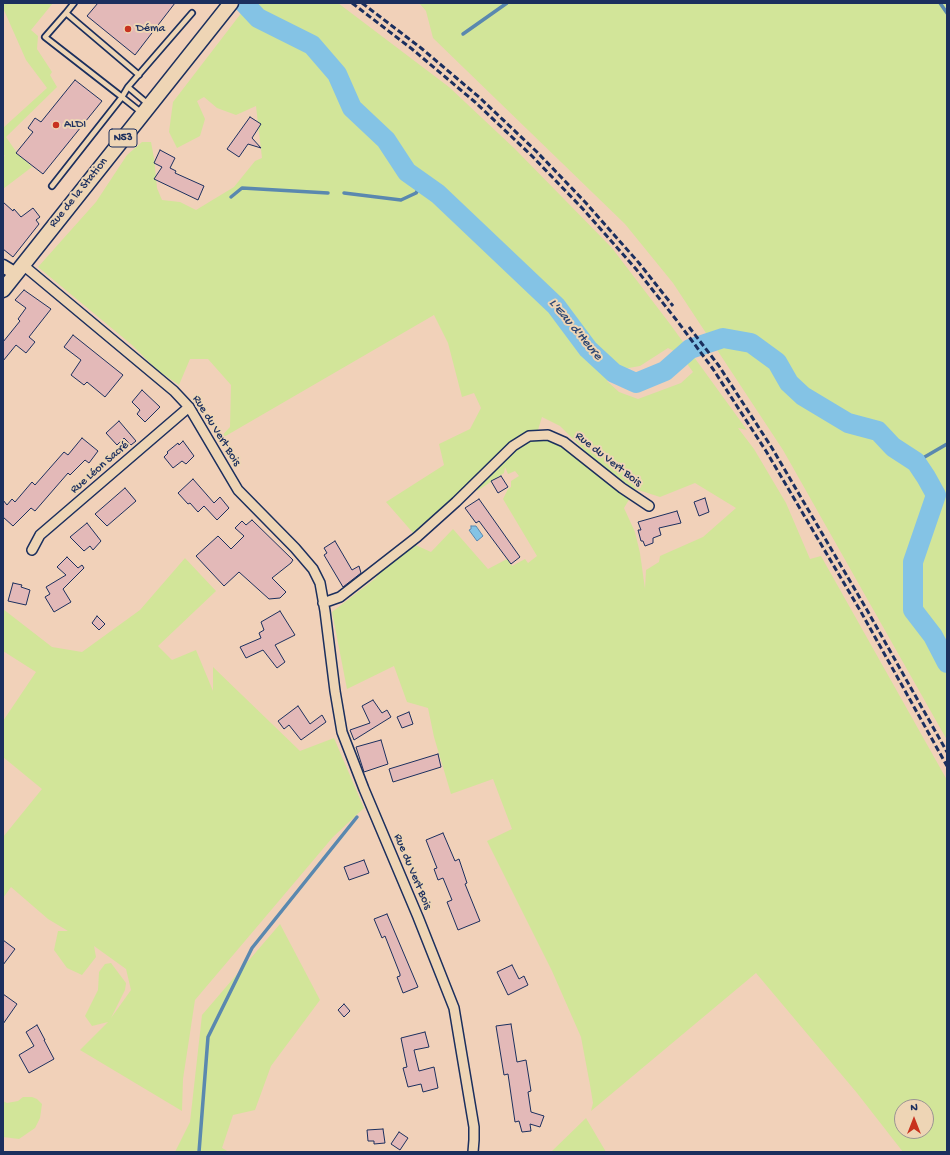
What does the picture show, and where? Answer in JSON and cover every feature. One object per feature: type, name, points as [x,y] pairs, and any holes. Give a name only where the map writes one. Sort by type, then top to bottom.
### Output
[{"type":"main road","name":"Rue de la Station","points":[[3,290],[232,3]]},
{"type":"main road","points":[[3,266],[19,269]]},
{"type":"street","name":"Rue du Vert Bois","points":[[19,269],[174,391],[189,407],[238,490],[295,548],[313,569],[320,583],[342,732],[454,1008],[474,1127],[473,1152]]},
{"type":"street","name":"Rue Léon Sacré","points":[[32,550],[40,535],[189,407]]},
{"type":"street","name":"Rue du Vert Bois","points":[[323,603],[340,597],[417,537],[456,502],[513,446],[529,436],[548,435],[564,442],[622,488],[649,506]]},
{"type":"lane","points":[[74,3],[45,36],[122,97],[146,110]]},
{"type":"lane","points":[[52,186],[128,88],[192,12]]},
{"type":"lane","points":[[66,13],[139,75]]},
{"type":"lane","points":[[128,88],[146,110]]},
{"type":"green space","points":[[3,3],[53,3],[31,30],[38,36],[37,49],[52,72],[50,75],[57,87],[6,137],[15,150],[32,167],[3,189],[3,157],[5,156],[3,154],[3,128],[47,88],[26,60],[3,8]]},
{"type":"green space","points":[[249,3],[338,3],[449,87],[515,149],[612,248],[670,324],[747,430],[738,428],[754,449],[786,503],[810,559],[821,556],[947,780],[947,1152],[903,1152],[857,1093],[756,973],[591,1111],[593,1103],[581,1037],[552,971],[487,841],[512,829],[493,779],[451,794],[434,737],[428,708],[407,702],[394,666],[347,689],[332,612],[376,578],[378,572],[411,543],[431,552],[453,529],[488,569],[507,559],[512,566],[525,559],[528,563],[537,556],[503,499],[508,489],[511,487],[511,481],[519,476],[515,471],[508,474],[505,467],[504,473],[477,491],[479,483],[527,440],[520,435],[509,444],[440,515],[414,534],[386,502],[444,465],[439,444],[470,429],[481,408],[474,393],[462,397],[448,343],[434,315],[217,441],[230,427],[231,385],[208,359],[190,359],[179,385],[157,370],[132,345],[38,267],[96,202],[127,155],[142,142],[151,142],[157,188],[162,200],[180,202],[196,210],[234,187],[255,161],[262,158],[256,106],[236,115],[217,108],[204,97],[197,101],[205,119],[200,136],[177,148],[169,132],[173,102]],"holes":[[[668,348],[680,354],[693,372],[681,383],[638,399],[619,392],[607,381],[617,370],[640,366]],[[542,417],[560,426],[587,453],[632,488],[660,497],[695,483],[736,508],[703,537],[660,556],[659,562],[646,570],[645,589],[640,553],[635,532],[624,508],[630,498],[563,443],[551,430],[538,430]]]},
{"type":"green space","points":[[419,3],[947,3],[947,740],[783,450],[673,283],[625,224],[433,38],[426,11]]},
{"type":"green space","points":[[185,558],[216,591],[158,646],[172,660],[196,650],[213,691],[213,667],[300,751],[334,738],[364,808],[333,837],[195,1000],[183,1079],[182,1111],[80,1050],[108,1022],[92,1026],[85,1016],[98,990],[99,972],[105,964],[111,963],[126,983],[125,990],[111,1018],[131,990],[126,969],[94,946],[96,957],[82,975],[67,968],[54,950],[58,931],[68,931],[48,919],[11,887],[3,898],[3,837],[42,789],[3,757],[3,721],[36,672],[3,651],[3,609],[52,647],[82,652],[140,610]]},
{"type":"green space","points":[[280,924],[320,1000],[271,1066],[255,1110],[233,1115],[222,1148],[229,1152],[175,1152],[190,1122],[202,1015]]},
{"type":"green space","points":[[23,1097],[32,1097],[37,1099],[42,1104],[40,1118],[35,1128],[19,1139],[3,1137],[3,1101],[7,1103],[18,1101]]},
{"type":"green space","points":[[586,1118],[606,1152],[551,1152]]},
{"type":"water","points":[[471,526],[476,526],[483,536],[477,541],[469,530],[471,529]]},
{"type":"building","name":"Déma","points":[[98,3],[175,3],[135,55],[87,16]]},
{"type":"building","name":"ALDI","points":[[75,80],[102,101],[43,174],[16,153],[33,132],[28,128],[35,118],[41,122]]},
{"type":"building","points":[[250,117],[261,124],[252,138],[261,148],[248,144],[239,157],[227,149]]},
{"type":"building","points":[[160,150],[175,158],[170,168],[176,171],[175,173],[204,186],[198,200],[154,179],[162,167],[154,163]]},
{"type":"building","points":[[3,202],[13,211],[14,209],[21,217],[33,208],[40,217],[36,220],[39,224],[13,257],[3,249]]},
{"type":"building","points":[[24,290],[51,309],[29,337],[35,342],[26,353],[16,345],[3,361],[3,342],[20,321],[18,319],[26,308],[15,300]]},
{"type":"building","points":[[73,335],[123,375],[105,397],[87,382],[84,385],[71,375],[81,360],[64,347]]},
{"type":"building","points":[[142,390],[160,407],[145,422],[137,414],[140,410],[132,402]]},
{"type":"building","points":[[119,421],[136,441],[131,445],[124,438],[117,445],[106,433]]},
{"type":"building","points":[[82,438],[98,451],[89,463],[85,460],[70,475],[68,473],[35,511],[31,508],[13,526],[3,517],[3,500],[7,505],[12,499],[15,502],[32,482],[35,485],[64,452],[68,455]]},
{"type":"building","points":[[183,441],[194,456],[186,464],[182,461],[173,468],[164,457],[168,453],[167,452]]},
{"type":"building","points":[[501,476],[508,487],[498,493],[491,481]]},
{"type":"building","points":[[193,479],[214,503],[220,497],[229,508],[217,520],[204,506],[198,512],[178,493]]},
{"type":"building","points":[[125,488],[136,501],[107,526],[95,514]]},
{"type":"building","points":[[705,498],[709,512],[699,516],[694,502]]},
{"type":"building","points":[[479,499],[520,557],[511,564],[479,521],[476,523],[465,508]]},
{"type":"building","points":[[677,511],[681,523],[659,528],[661,535],[653,538],[653,543],[645,546],[643,541],[641,541],[638,530],[641,530],[638,522]]},
{"type":"building","points":[[252,520],[293,560],[272,578],[286,592],[280,598],[269,599],[239,572],[224,586],[196,556],[218,536],[231,549],[244,536],[235,528],[242,521],[246,525]]},
{"type":"building","points":[[87,523],[101,541],[93,550],[90,546],[84,551],[70,537]]},
{"type":"building","points":[[335,541],[352,570],[359,566],[361,573],[343,587],[324,555],[327,553],[324,548]]},
{"type":"building","points":[[67,557],[78,568],[82,565],[84,568],[63,589],[71,602],[54,612],[45,597],[50,594],[46,587],[66,575],[57,567]]},
{"type":"building","points":[[13,583],[22,585],[21,587],[30,590],[26,605],[8,601]]},
{"type":"building","points":[[280,611],[295,635],[275,645],[285,662],[277,668],[263,650],[246,658],[240,647],[261,638],[259,633],[264,630],[261,622]]},
{"type":"building","points":[[97,616],[105,624],[99,630],[92,623]]},
{"type":"building","points":[[373,700],[382,713],[387,710],[391,717],[354,740],[350,730],[370,723],[362,706]]},
{"type":"building","points":[[298,706],[310,724],[322,715],[326,722],[301,740],[289,725],[284,729],[278,721]]},
{"type":"building","points":[[409,712],[413,724],[402,728],[397,717]]},
{"type":"building","points":[[381,740],[388,764],[364,772],[356,747]]},
{"type":"building","points":[[438,754],[441,767],[393,782],[389,769]]},
{"type":"building","points":[[443,833],[455,861],[459,859],[467,883],[465,884],[480,921],[458,930],[447,902],[452,900],[443,878],[438,880],[434,869],[437,868],[426,840]]},
{"type":"building","points":[[364,860],[369,873],[349,880],[344,867]]},
{"type":"building","points":[[387,914],[418,987],[403,993],[397,977],[400,976],[400,974],[385,936],[382,938],[374,919]]},
{"type":"building","points":[[3,940],[15,949],[3,965]]},
{"type":"building","points":[[512,965],[519,979],[524,976],[528,985],[508,995],[497,972]]},
{"type":"building","points":[[3,994],[17,1004],[3,1024]]},
{"type":"building","points":[[344,1004],[350,1011],[344,1017],[338,1010]]},
{"type":"building","points":[[511,1024],[517,1062],[526,1060],[531,1091],[528,1092],[531,1112],[544,1116],[540,1127],[530,1124],[531,1131],[522,1132],[519,1121],[515,1122],[508,1074],[504,1075],[496,1026]]},
{"type":"building","points":[[37,1025],[54,1059],[29,1073],[19,1055],[34,1046],[26,1032]]},
{"type":"building","points":[[425,1032],[429,1047],[414,1050],[419,1071],[434,1067],[438,1088],[423,1092],[421,1084],[408,1087],[403,1068],[407,1067],[401,1038]]},
{"type":"building","points":[[383,1129],[385,1143],[374,1144],[374,1141],[368,1141],[367,1130]]},
{"type":"building","points":[[399,1132],[408,1138],[400,1150],[391,1144]]},
{"type":"waterway","name":"L'Eau d'Heure","points":[[244,3],[258,18],[312,45],[337,74],[352,108],[386,140],[407,172],[438,194],[556,306],[588,349],[614,373],[636,383],[665,371],[690,349],[723,338],[751,343],[777,362],[789,383],[803,396],[848,423],[878,431],[893,447],[916,462],[936,495],[913,562],[913,610],[933,636],[947,663]]},
{"type":"waterway","points":[[463,34],[507,3]]},
{"type":"waterway","points":[[940,3],[947,13]]},
{"type":"waterway","points":[[344,193],[401,200],[416,193],[422,183]]},
{"type":"waterway","points":[[231,197],[242,188],[328,193]]},
{"type":"waterway","points":[[916,462],[947,444]]},
{"type":"waterway","points":[[199,1152],[208,1037],[252,948],[357,817]]},
{"type":"railway","points":[[352,3],[412,49],[475,102],[532,156],[582,208],[636,269],[678,322],[713,369],[766,451],[861,612],[947,766]]},
{"type":"railway","points":[[362,3],[421,48],[479,97],[537,152],[586,203],[639,263],[673,306]]},
{"type":"railway","points":[[689,327],[719,366],[772,448],[867,610],[947,752]]},
{"type":"place","name":"Déma","points":[[128,29]]},
{"type":"place","name":"ALDI","points":[[56,125]]}]
